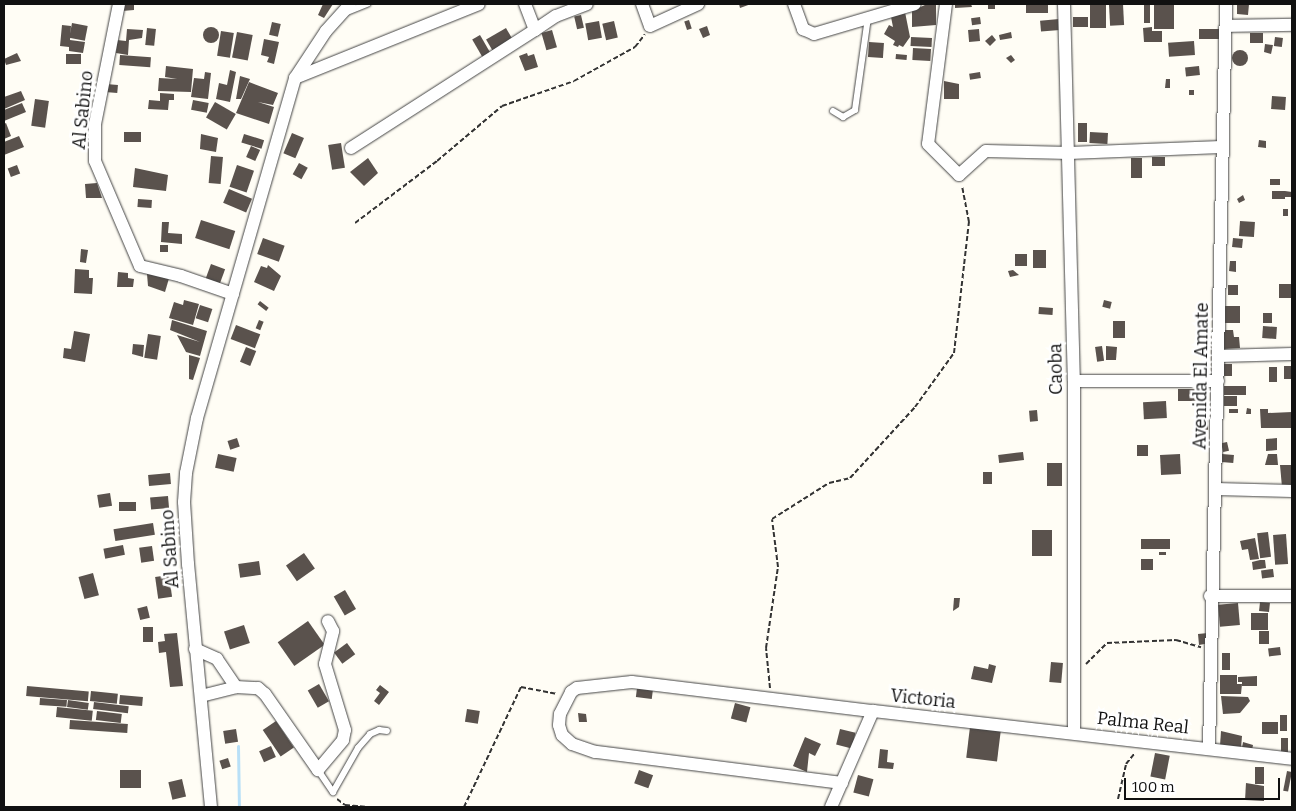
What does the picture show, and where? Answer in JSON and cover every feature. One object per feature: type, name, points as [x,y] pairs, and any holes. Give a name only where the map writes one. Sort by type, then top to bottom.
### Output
[{"type":"street","name":"Al Sabino","points":[[119,4],[95,124],[95,161],[140,266],[181,276],[233,294]]},
{"type":"street","points":[[295,78],[479,4]]},
{"type":"street","points":[[525,4],[535,30]]},
{"type":"street","points":[[351,148],[556,16],[588,4]]},
{"type":"street","points":[[642,4],[650,26],[698,4]]},
{"type":"street","points":[[794,4],[803,29],[814,34],[916,4]]},
{"type":"street","points":[[946,4],[928,144],[959,174],[986,152],[1069,153],[1221,147]]},
{"type":"street","name":"Caoba","points":[[1064,4],[1074,381],[1074,733]]},
{"type":"street","name":"Avenida El Amate","points":[[1208,748],[1213,650],[1210,596],[1216,489],[1220,356],[1221,147],[1226,4]]},
{"type":"street","name":"Al Sabino","points":[[211,807],[195,649],[184,502],[186,473],[198,418],[295,78],[326,31],[347,8]]},
{"type":"street","points":[[1226,26],[1292,25]]},
{"type":"street","points":[[1220,356],[1292,354]]},
{"type":"street","points":[[1074,381],[1218,381]]},
{"type":"street","points":[[1216,489],[1292,491]]},
{"type":"street","points":[[1210,596],[1292,596]]},
{"type":"street","points":[[201,696],[236,687],[258,688],[265,694],[318,770],[343,740],[345,730],[325,664],[333,630],[328,621]]},
{"type":"street","points":[[195,649],[217,658],[236,687]]},
{"type":"street","points":[[842,783],[595,752],[572,744],[562,735],[558,724],[568,696],[577,688],[632,682],[874,711]]},
{"type":"street","name":"Victoria","points":[[831,807],[874,711],[1074,733]]},
{"type":"street","name":"Palma Real","points":[[1074,733],[1292,759]]},
{"type":"lane","points":[[347,8],[367,4]]},
{"type":"lane","points":[[832,111],[843,118],[856,110],[868,17]]},
{"type":"lane","points":[[318,770],[333,792],[358,748],[370,734],[379,730],[387,731]]},
{"type":"path","points":[[355,223],[437,161],[502,106],[574,81],[635,47],[650,26]]},
{"type":"path","points":[[772,698],[766,648],[778,567],[772,519],[830,483],[850,478],[915,407],[954,353],[970,222],[959,174]]},
{"type":"path","points":[[1075,678],[1107,643],[1176,640],[1213,650]]},
{"type":"path","points":[[464,807],[520,687],[568,696]]},
{"type":"path","points":[[1118,799],[1126,764],[1145,742]]},
{"type":"path","points":[[333,792],[345,805],[368,807]]},
{"type":"building","points":[[122,4],[134,4],[134,10],[122,11]]},
{"type":"building","points":[[323,4],[333,4],[324,18],[318,15]]},
{"type":"building","points":[[739,4],[751,4],[740,8]]},
{"type":"building","points":[[927,4],[936,4],[936,25],[912,27],[912,11]]},
{"type":"building","points":[[955,4],[971,4],[972,7],[955,8]]},
{"type":"building","points":[[988,4],[995,4],[995,9],[988,9]]},
{"type":"building","points":[[1026,4],[1048,4],[1048,13],[1026,13]]},
{"type":"building","points":[[1090,4],[1106,4],[1106,28],[1090,28]]},
{"type":"building","points":[[1123,4],[1124,25],[1110,26],[1109,5]]},
{"type":"building","points":[[1154,4],[1174,4],[1174,29],[1154,29]]},
{"type":"building","points":[[1237,4],[1249,4],[1248,15],[1237,14]]},
{"type":"building","points":[[1144,5],[1150,5],[1150,23],[1144,23]]},
{"type":"building","points":[[905,12],[910,37],[903,47],[899,45],[898,47],[893,45],[895,41],[884,34],[889,25],[893,27],[891,17]]},
{"type":"building","points":[[581,15],[584,28],[577,29],[574,17]]},
{"type":"building","points":[[980,17],[981,24],[972,25],[971,18]]},
{"type":"building","points":[[1073,17],[1088,17],[1088,27],[1073,27]]},
{"type":"building","points":[[1059,19],[1060,30],[1041,32],[1040,21]]},
{"type":"building","points":[[689,20],[692,29],[687,30],[684,22]]},
{"type":"building","points":[[599,21],[602,38],[588,40],[585,23]]},
{"type":"building","points":[[614,21],[618,38],[606,40],[602,24]]},
{"type":"building","points":[[272,22],[281,24],[278,37],[269,35]]},
{"type":"building","points":[[72,23],[88,26],[85,41],[69,38]]},
{"type":"building","points":[[62,25],[71,26],[70,40],[85,42],[83,53],[69,51],[69,47],[60,46]]},
{"type":"building","points":[[707,26],[710,35],[703,38],[699,29]]},
{"type":"building","points":[[208,27],[214,27],[219,32],[217,41],[208,43],[203,38],[203,32]]},
{"type":"building","points":[[1152,27],[1152,31],[1162,31],[1162,42],[1144,42],[1143,28]]},
{"type":"building","points":[[147,28],[156,29],[154,46],[145,45]]},
{"type":"building","points":[[506,28],[513,40],[493,52],[486,40]]},
{"type":"building","points":[[127,29],[143,30],[142,38],[129,40],[128,55],[116,53],[117,40],[126,41]]},
{"type":"building","points":[[979,29],[980,41],[969,42],[968,30]]},
{"type":"building","points":[[1199,29],[1219,29],[1219,39],[1199,39]]},
{"type":"building","points":[[552,30],[557,47],[546,50],[541,33]]},
{"type":"building","points":[[221,31],[234,33],[230,58],[217,56]]},
{"type":"building","points":[[237,32],[253,35],[248,61],[232,58]]},
{"type":"building","points":[[1011,32],[1012,38],[1000,40],[999,35]]},
{"type":"building","points":[[1250,33],[1263,33],[1263,43],[1250,43]]},
{"type":"building","points":[[480,35],[491,54],[483,59],[472,40]]},
{"type":"building","points":[[992,35],[996,40],[990,46],[985,41]]},
{"type":"building","points":[[911,37],[932,38],[932,47],[911,46]]},
{"type":"building","points":[[1275,37],[1283,38],[1282,47],[1274,46]]},
{"type":"building","points":[[264,39],[279,42],[274,64],[267,62],[269,57],[261,55]]},
{"type":"building","points":[[1194,41],[1195,55],[1169,57],[1168,43]]},
{"type":"building","points":[[869,42],[884,43],[883,58],[868,57]]},
{"type":"building","points":[[1265,44],[1273,45],[1271,54],[1264,52]]},
{"type":"building","points":[[913,48],[931,49],[930,61],[912,60]]},
{"type":"building","points":[[1240,50],[1246,52],[1248,58],[1246,64],[1240,66],[1234,64],[1232,58],[1234,52]]},
{"type":"building","points":[[17,53],[21,61],[6,65],[4,59]]},
{"type":"building","points":[[527,53],[528,56],[534,54],[538,67],[525,71],[519,56]]},
{"type":"building","points":[[66,54],[81,54],[81,64],[66,64]]},
{"type":"building","points":[[896,54],[907,55],[907,60],[896,59]]},
{"type":"building","points":[[120,55],[151,57],[150,67],[119,65]]},
{"type":"building","points":[[1011,55],[1015,60],[1011,63],[1006,58]]},
{"type":"building","points":[[166,66],[193,69],[191,92],[158,91],[159,78],[177,79],[165,77]]},
{"type":"building","points":[[1199,66],[1200,75],[1186,76],[1185,67]]},
{"type":"building","points":[[230,70],[236,72],[230,102],[216,99],[219,83],[227,85]]},
{"type":"building","points":[[84,72],[94,73],[92,88],[82,87]]},
{"type":"building","points":[[205,72],[211,73],[208,99],[191,97],[194,78],[204,79]]},
{"type":"building","points":[[980,72],[981,78],[970,80],[969,74]]},
{"type":"building","points":[[240,76],[250,79],[241,99],[236,99]]},
{"type":"building","points":[[1166,79],[1170,79],[1170,88],[1165,88]]},
{"type":"building","points":[[944,81],[959,84],[959,99],[944,99]]},
{"type":"building","points":[[249,82],[278,93],[273,105],[258,102],[274,107],[269,124],[236,113]]},
{"type":"building","points":[[106,84],[118,85],[117,93],[105,92]]},
{"type":"building","points":[[1189,90],[1194,90],[1194,95],[1189,95]]},
{"type":"building","points":[[21,91],[25,100],[4,109],[4,97]]},
{"type":"building","points":[[160,93],[174,94],[174,100],[169,100],[168,110],[148,109],[149,100],[160,101]]},
{"type":"building","points":[[1272,96],[1286,97],[1285,110],[1271,109]]},
{"type":"building","points":[[35,99],[49,101],[45,128],[31,126]]},
{"type":"building","points":[[193,100],[209,103],[207,113],[191,110]]},
{"type":"building","points":[[215,102],[236,114],[227,130],[206,118]]},
{"type":"building","points":[[22,103],[26,112],[4,121],[4,110]]},
{"type":"building","points":[[6,123],[11,136],[4,139],[4,124]]},
{"type":"building","points":[[1078,123],[1087,123],[1087,142],[1078,142]]},
{"type":"building","points":[[124,132],[141,132],[141,142],[124,142]]},
{"type":"building","points":[[1090,132],[1108,133],[1107,144],[1089,143]]},
{"type":"building","points":[[292,133],[304,138],[295,158],[283,153]]},
{"type":"building","points":[[201,134],[218,138],[216,152],[200,149]]},
{"type":"building","points":[[244,134],[264,140],[261,149],[241,143]]},
{"type":"building","points":[[19,136],[24,147],[4,155],[4,142]]},
{"type":"building","points":[[1259,140],[1266,141],[1266,148],[1258,147]]},
{"type":"building","points":[[341,143],[345,168],[332,170],[328,145]]},
{"type":"building","points":[[251,146],[260,150],[255,161],[246,157]]},
{"type":"building","points":[[211,156],[223,157],[221,184],[209,183]]},
{"type":"building","points":[[1152,157],[1165,157],[1165,166],[1152,166]]},
{"type":"building","points":[[368,158],[378,173],[364,186],[350,172]]},
{"type":"building","points":[[1131,158],[1142,158],[1142,178],[1131,178]]},
{"type":"building","points":[[299,163],[308,168],[301,179],[293,174]]},
{"type":"building","points":[[17,165],[20,173],[11,177],[8,169]]},
{"type":"building","points":[[237,165],[254,171],[247,193],[230,187]]},
{"type":"building","points":[[135,168],[168,175],[166,191],[133,187]]},
{"type":"building","points":[[1270,179],[1280,179],[1280,185],[1270,185]]},
{"type":"building","points":[[97,183],[102,198],[86,198],[85,184]]},
{"type":"building","points":[[229,189],[252,199],[246,213],[223,203]]},
{"type":"building","points":[[1272,191],[1285,191],[1285,199],[1272,199]]},
{"type":"building","points":[[1285,191],[1292,192],[1292,197],[1285,197]]},
{"type":"building","points":[[1243,195],[1245,200],[1239,203],[1237,199]]},
{"type":"building","points":[[138,199],[152,200],[151,208],[137,207]]},
{"type":"building","points":[[1283,209],[1288,209],[1288,216],[1283,216]]},
{"type":"building","points":[[201,220],[235,231],[229,249],[195,238]]},
{"type":"building","points":[[1240,221],[1255,222],[1254,237],[1239,236]]},
{"type":"building","points":[[162,222],[169,222],[168,233],[182,234],[182,244],[161,242]]},
{"type":"building","points":[[263,238],[285,246],[279,262],[257,254]]},
{"type":"building","points":[[1233,238],[1243,239],[1242,248],[1232,247]]},
{"type":"building","points":[[160,245],[168,245],[168,252],[160,252]]},
{"type":"building","points":[[81,249],[88,250],[86,263],[80,262]]},
{"type":"building","points":[[1033,250],[1046,250],[1046,268],[1033,268]]},
{"type":"building","points":[[1015,254],[1027,254],[1027,266],[1015,266]]},
{"type":"building","points":[[1230,261],[1236,261],[1236,272],[1229,271]]},
{"type":"building","points":[[211,264],[225,269],[220,284],[206,279]]},
{"type":"building","points":[[268,265],[281,276],[274,291],[254,282],[261,266],[267,268]]},
{"type":"building","points":[[75,269],[89,270],[89,278],[93,278],[92,294],[74,293]]},
{"type":"building","points":[[1013,270],[1019,275],[1010,277],[1008,271]]},
{"type":"building","points":[[150,271],[170,275],[165,292],[148,286],[147,274]]},
{"type":"building","points":[[118,272],[128,273],[128,278],[134,279],[133,287],[117,287]]},
{"type":"building","points":[[1279,284],[1292,284],[1292,298],[1279,298]]},
{"type":"building","points":[[1228,285],[1238,285],[1238,295],[1228,295]]},
{"type":"building","points":[[184,300],[199,304],[193,325],[169,318],[174,302],[183,305]]},
{"type":"building","points":[[1104,300],[1112,302],[1110,309],[1102,307]]},
{"type":"building","points":[[260,301],[269,308],[266,311],[258,304]]},
{"type":"building","points":[[200,305],[212,309],[208,322],[196,318]]},
{"type":"building","points":[[1224,306],[1240,306],[1240,323],[1224,323]]},
{"type":"building","points":[[1039,307],[1053,308],[1052,315],[1039,314]]},
{"type":"building","points":[[1263,313],[1272,313],[1272,323],[1263,323]]},
{"type":"building","points":[[172,320],[207,331],[200,356],[186,352],[177,335],[200,342],[170,330]]},
{"type":"building","points":[[259,320],[264,322],[260,330],[256,328]]},
{"type":"building","points":[[1113,321],[1125,321],[1125,338],[1113,338]]},
{"type":"building","points":[[236,325],[260,334],[255,348],[231,339]]},
{"type":"building","points":[[1263,326],[1277,327],[1276,339],[1262,338]]},
{"type":"building","points":[[1224,330],[1233,330],[1234,337],[1239,337],[1240,348],[1224,349]]},
{"type":"building","points":[[74,331],[90,334],[85,362],[63,358],[64,348],[71,349]]},
{"type":"building","points":[[148,334],[161,336],[157,360],[144,358]]},
{"type":"building","points":[[133,344],[144,345],[143,357],[132,354]]},
{"type":"building","points":[[1102,346],[1104,361],[1097,362],[1095,347]]},
{"type":"building","points":[[1106,346],[1117,347],[1116,360],[1106,360]]},
{"type":"building","points":[[246,347],[256,351],[250,366],[240,362]]},
{"type":"building","points":[[189,355],[200,358],[193,380],[189,379]]},
{"type":"building","points":[[1224,364],[1232,364],[1232,376],[1224,376]]},
{"type":"building","points":[[1284,366],[1292,366],[1292,379],[1284,379]]},
{"type":"building","points":[[1269,367],[1277,367],[1277,382],[1269,382]]},
{"type":"building","points":[[1224,386],[1246,386],[1246,395],[1224,395]]},
{"type":"building","points":[[1178,389],[1205,389],[1205,401],[1178,401]]},
{"type":"building","points":[[1224,396],[1237,396],[1237,406],[1224,406]]},
{"type":"building","points":[[1166,401],[1167,418],[1144,419],[1143,402]]},
{"type":"building","points":[[1247,408],[1251,409],[1251,414],[1246,414]]},
{"type":"building","points":[[1229,409],[1238,409],[1238,413],[1229,413]]},
{"type":"building","points":[[1260,409],[1268,409],[1268,413],[1292,412],[1292,428],[1261,428]]},
{"type":"building","points":[[1037,410],[1038,421],[1030,422],[1029,411]]},
{"type":"building","points":[[1197,420],[1208,420],[1208,430],[1197,430]]},
{"type":"building","points":[[237,438],[240,447],[230,450],[227,441]]},
{"type":"building","points":[[1277,438],[1277,450],[1266,451],[1266,439]]},
{"type":"building","points":[[1227,442],[1229,451],[1223,452],[1221,443]]},
{"type":"building","points":[[1137,445],[1148,445],[1148,456],[1137,456]]},
{"type":"building","points":[[1023,452],[1024,460],[999,463],[998,455]]},
{"type":"building","points":[[218,454],[237,458],[234,472],[215,468]]},
{"type":"building","points":[[1180,454],[1181,474],[1161,475],[1160,455]]},
{"type":"building","points":[[1222,454],[1234,455],[1233,463],[1221,462]]},
{"type":"building","points":[[1268,454],[1277,454],[1278,465],[1265,465]]},
{"type":"building","points":[[1047,463],[1062,463],[1062,486],[1047,486]]},
{"type":"building","points":[[1280,465],[1292,465],[1292,487],[1282,487]]},
{"type":"building","points":[[983,472],[992,472],[992,484],[983,484]]},
{"type":"building","points":[[170,473],[171,484],[149,486],[148,475]]},
{"type":"building","points":[[110,493],[112,506],[99,508],[97,495]]},
{"type":"building","points":[[168,496],[169,508],[151,510],[150,498]]},
{"type":"building","points":[[119,502],[136,502],[136,511],[119,511]]},
{"type":"building","points":[[153,523],[155,535],[115,541],[113,529]]},
{"type":"building","points":[[1032,530],[1052,530],[1052,556],[1032,556]]},
{"type":"building","points":[[1268,532],[1271,557],[1260,558],[1257,533]]},
{"type":"building","points":[[1286,534],[1288,564],[1275,565],[1273,535]]},
{"type":"building","points":[[1255,538],[1259,559],[1250,560],[1248,549],[1242,550],[1240,541]]},
{"type":"building","points":[[1141,539],[1170,539],[1170,549],[1141,549]]},
{"type":"building","points":[[123,545],[125,555],[105,559],[103,549]]},
{"type":"building","points":[[152,546],[154,561],[141,563],[139,548]]},
{"type":"building","points":[[1159,552],[1166,552],[1166,555],[1159,555]]},
{"type":"building","points":[[304,553],[315,569],[297,581],[286,566]]},
{"type":"building","points":[[1141,559],[1153,559],[1153,570],[1141,570]]},
{"type":"building","points":[[1265,560],[1266,568],[1253,570],[1252,562]]},
{"type":"building","points":[[259,561],[261,575],[240,578],[238,564]]},
{"type":"building","points":[[1273,569],[1274,577],[1262,578],[1261,570]]},
{"type":"building","points":[[93,573],[99,595],[84,599],[79,577]]},
{"type":"building","points":[[169,575],[172,597],[158,599],[155,577]]},
{"type":"building","points":[[345,590],[356,609],[345,616],[334,596]]},
{"type":"building","points":[[954,598],[960,598],[959,607],[953,611]]},
{"type":"building","points":[[1260,602],[1270,603],[1269,612],[1259,611]]},
{"type":"building","points":[[1238,603],[1240,625],[1220,627],[1218,605]]},
{"type":"building","points":[[147,606],[150,618],[140,620],[137,608]]},
{"type":"building","points":[[1251,613],[1268,613],[1268,630],[1251,630]]},
{"type":"building","points":[[308,621],[325,645],[294,666],[278,642]]},
{"type":"building","points":[[244,625],[250,643],[230,650],[224,631]]},
{"type":"building","points":[[143,627],[153,627],[153,642],[143,642]]},
{"type":"building","points":[[1259,631],[1269,631],[1269,644],[1259,644]]},
{"type":"building","points":[[177,633],[183,686],[170,687],[166,652],[159,653],[158,642],[165,641],[164,634]]},
{"type":"building","points":[[1208,633],[1210,643],[1199,645],[1198,634]]},
{"type":"building","points":[[347,643],[355,654],[342,664],[334,652]]},
{"type":"building","points":[[1280,647],[1281,655],[1269,656],[1268,648]]},
{"type":"building","points":[[1222,653],[1230,653],[1230,670],[1222,670]]},
{"type":"building","points":[[1051,662],[1063,663],[1061,683],[1049,682]]},
{"type":"building","points":[[989,664],[996,666],[992,683],[971,679],[974,666],[988,669]]},
{"type":"building","points":[[1220,675],[1237,675],[1237,684],[1242,684],[1241,694],[1220,694]]},
{"type":"building","points":[[1257,676],[1257,686],[1242,686],[1242,682],[1238,682],[1238,677]]},
{"type":"building","points":[[319,684],[329,701],[318,708],[308,690]]},
{"type":"building","points":[[380,685],[389,692],[379,705],[374,701],[380,693],[376,690]]},
{"type":"building","points":[[27,686],[89,691],[88,701],[26,696]]},
{"type":"building","points":[[637,688],[653,690],[652,699],[636,697]]},
{"type":"building","points":[[91,691],[118,694],[117,704],[90,701]]},
{"type":"building","points":[[120,695],[143,697],[142,706],[119,704]]},
{"type":"building","points":[[1221,696],[1248,697],[1250,701],[1240,713],[1223,714]]},
{"type":"building","points":[[40,698],[67,700],[66,707],[40,705]]},
{"type":"building","points":[[68,700],[89,703],[88,710],[67,707]]},
{"type":"building","points":[[94,702],[129,706],[128,713],[93,709]]},
{"type":"building","points":[[735,703],[750,707],[746,723],[731,718]]},
{"type":"building","points":[[57,707],[93,711],[92,721],[56,717]]},
{"type":"building","points":[[467,709],[480,711],[478,724],[465,722]]},
{"type":"building","points":[[97,711],[122,714],[121,723],[96,720]]},
{"type":"building","points":[[578,713],[586,714],[587,722],[579,722]]},
{"type":"building","points":[[1280,715],[1287,715],[1287,731],[1280,731]]},
{"type":"building","points":[[70,720],[128,724],[127,733],[69,729]]},
{"type":"building","points":[[276,721],[294,748],[281,756],[263,730]]},
{"type":"building","points":[[1262,722],[1278,722],[1278,734],[1262,734]]},
{"type":"building","points":[[970,727],[1001,731],[997,762],[966,758]]},
{"type":"building","points":[[236,729],[238,742],[225,744],[223,731]]},
{"type":"building","points":[[840,729],[856,733],[852,748],[836,745]]},
{"type":"building","points":[[1221,731],[1242,736],[1241,748],[1220,746]]},
{"type":"building","points":[[805,737],[821,744],[815,756],[809,753],[807,772],[793,766]]},
{"type":"building","points":[[1281,738],[1288,738],[1288,755],[1281,755]]},
{"type":"building","points":[[1243,742],[1253,745],[1252,750],[1242,748]]},
{"type":"building","points":[[271,746],[276,757],[264,762],[259,751]]},
{"type":"building","points":[[880,749],[888,750],[887,762],[894,763],[893,769],[878,768]]},
{"type":"building","points":[[1155,753],[1170,756],[1165,779],[1150,777]]},
{"type":"building","points":[[228,758],[231,767],[222,769],[219,761]]},
{"type":"building","points":[[1255,767],[1264,767],[1264,784],[1255,784]]},
{"type":"building","points":[[120,770],[141,770],[141,788],[120,788]]},
{"type":"building","points":[[639,770],[653,775],[648,788],[634,783]]},
{"type":"building","points":[[1287,771],[1292,772],[1288,792],[1283,791]]},
{"type":"building","points":[[858,775],[873,779],[869,797],[853,792]]},
{"type":"building","points":[[182,779],[186,797],[172,800],[168,782]]},
{"type":"building","points":[[1246,783],[1264,786],[1264,801],[1245,800]]},
{"type":"waterway","points":[[238,746],[239,807]]}]
